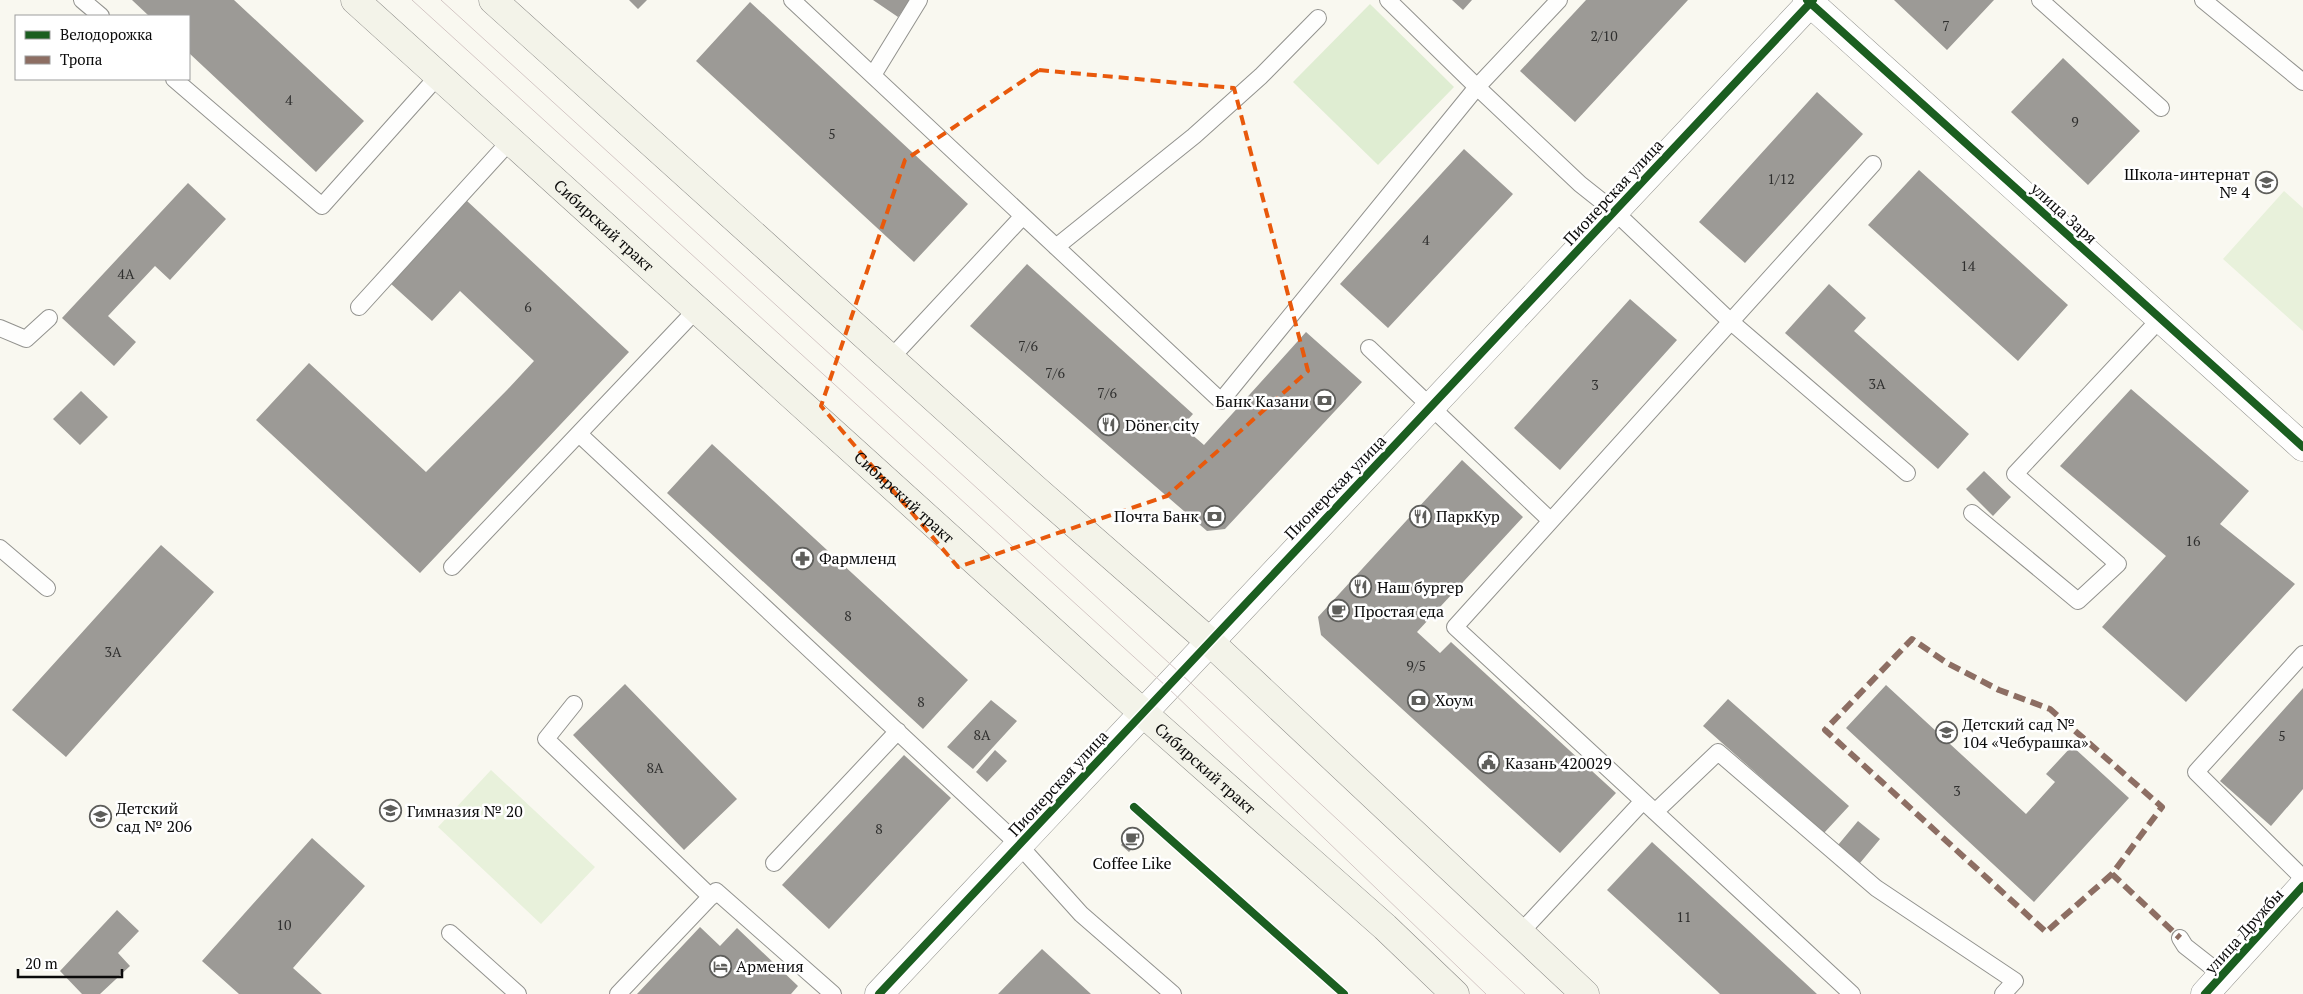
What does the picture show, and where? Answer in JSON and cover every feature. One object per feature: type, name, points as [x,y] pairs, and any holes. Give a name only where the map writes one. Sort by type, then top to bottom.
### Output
[{"type":"main road","name":"Сибирский тракт","points":[[355,0],[1142,714],[1385,927],[1455,994]]},
{"type":"main road","points":[[493,0],[890,359],[1210,642],[1585,994]]},
{"type":"street","name":"Пионерская улица","points":[[879,994],[1810,1]]},
{"type":"street","name":"улица Заря","points":[[1810,1],[2303,447]]},
{"type":"street","name":"улица Дружбы","points":[[2213,985],[2303,886]]},
{"type":"lane","points":[[82,0],[100,15]]},
{"type":"lane","points":[[792,0],[1221,401],[1477,87],[1559,0]]},
{"type":"lane","points":[[873,76],[919,0]]},
{"type":"lane","points":[[1388,0],[1580,184],[1614,211],[1730,321],[1907,473]]},
{"type":"lane","points":[[2040,0],[2161,108]]},
{"type":"lane","points":[[2203,0],[2303,82]]},
{"type":"lane","points":[[1056,247],[1194,136],[1261,76],[1318,18]]},
{"type":"lane","points":[[175,80],[322,206],[438,76]]},
{"type":"lane","points":[[359,307],[510,141]]},
{"type":"lane","points":[[1852,994],[1455,627],[1873,164]]},
{"type":"lane","points":[[890,359],[1022,216]]},
{"type":"lane","points":[[452,567],[697,309]]},
{"type":"lane","points":[[0,328],[26,339],[49,318]]},
{"type":"lane","points":[[1972,513],[2078,601],[2118,564],[2014,474],[2160,318]]},
{"type":"lane","points":[[1369,348],[1550,520]]},
{"type":"lane","points":[[579,434],[1019,845],[1081,914],[1173,994]]},
{"type":"lane","points":[[0,548],[48,588]]},
{"type":"lane","points":[[2303,654],[2196,772],[2303,878]]},
{"type":"lane","points":[[574,704],[546,739],[711,897]]},
{"type":"lane","points":[[774,863],[898,731]]},
{"type":"lane","points":[[1520,933],[1649,806],[1718,752],[1876,888],[2015,981],[2003,994]]},
{"type":"lane","points":[[618,994],[716,891],[833,994]]},
{"type":"lane","points":[[450,933],[518,994]]},
{"type":"lane","points":[[2180,938],[2213,985]]},
{"type":"highlighted area","points":[[1039,70],[1234,88],[1308,371],[1167,496],[958,567],[821,406],[905,160]]},
{"type":"green space","points":[[1370,4],[1454,87],[1378,165],[1293,82]]},
{"type":"green space","points":[[2284,191],[2303,208],[2303,331],[2223,259]]},
{"type":"green space","points":[[491,770],[595,867],[541,924],[438,827]]},
{"type":"building","points":[[132,0],[234,0],[364,121],[316,172],[190,54],[190,15],[148,15]]},
{"type":"building","points":[[629,0],[647,0],[638,9]]},
{"type":"building","points":[[873,0],[910,0],[898,17]]},
{"type":"building","points":[[1452,0],[1472,0],[1463,10]]},
{"type":"building","points":[[1586,0],[1688,0],[1575,122],[1520,71]]},
{"type":"building","points":[[1894,0],[1994,0],[1947,50]]},
{"type":"building","points":[[750,2],[968,204],[914,262],[696,61]]},
{"type":"building","points":[[2063,58],[2140,131],[2088,185],[2011,112]]},
{"type":"building","points":[[1817,92],[1863,134],[1745,263],[1699,222]]},
{"type":"building","points":[[1464,149],[1513,194],[1388,328],[1340,284]]},
{"type":"building","points":[[1919,170],[2068,305],[2018,361],[1868,225]]},
{"type":"building","points":[[188,183],[226,219],[170,280],[155,266],[108,316],[136,342],[114,366],[62,318]]},
{"type":"building","points":[[466,200],[629,352],[420,573],[256,420],[309,363],[426,472],[507,390],[534,361],[460,291],[432,321],[389,282]]},
{"type":"building","points":[[1027,264],[1193,414],[1182,426],[1204,445],[1306,332],[1362,382],[1225,529],[1207,531],[970,326]]},
{"type":"building","points":[[1829,284],[1866,318],[1854,331],[1969,434],[1938,469],[1785,333]]},
{"type":"building","points":[[1630,299],[1677,340],[1560,470],[1514,428]]},
{"type":"building","points":[[2131,389],[2249,491],[2220,524],[2295,584],[2186,702],[2102,627],[2166,556],[2060,466]]},
{"type":"building","points":[[81,391],[108,417],[80,445],[53,419]]},
{"type":"building","points":[[712,444],[968,680],[923,729],[667,493]]},
{"type":"building","points":[[1462,460],[1523,517],[1417,632],[1440,653],[1451,642],[1616,793],[1560,853],[1321,635],[1318,617]]},
{"type":"building","points":[[1984,471],[2011,497],[1993,516],[1966,489]]},
{"type":"building","points":[[161,545],[214,592],[66,757],[12,710]]},
{"type":"building","points":[[625,684],[737,799],[684,850],[573,735]]},
{"type":"building","points":[[1886,685],[2026,814],[2055,782],[2046,774],[2072,746],[2129,798],[2034,902],[1846,728]]},
{"type":"building","points":[[2303,688],[2303,789],[2271,826],[2220,781]]},
{"type":"building","points":[[1728,699],[1849,806],[1824,833],[1703,726]]},
{"type":"building","points":[[991,700],[1017,721],[973,769],[947,747]]},
{"type":"building","points":[[995,750],[1007,761],[987,782],[976,772]]},
{"type":"building","points":[[904,755],[951,798],[829,929],[782,885]]},
{"type":"building","points":[[1858,821],[1880,839],[1860,863],[1838,845]]},
{"type":"building","points":[[1136,829],[1144,836],[1129,852],[1121,845]]},
{"type":"building","points":[[312,838],[365,886],[293,968],[322,994],[239,994],[202,961]]},
{"type":"building","points":[[1652,842],[1817,994],[1720,994],[1607,890]]},
{"type":"building","points":[[117,910],[139,931],[118,953],[130,966],[100,994],[82,994],[60,971]]},
{"type":"building","name":"Армения","points":[[700,927],[720,946],[737,928],[798,986],[791,994],[637,994]]},
{"type":"building","points":[[1042,949],[1091,994],[998,994]]},
{"type":"tram line","points":[[412,0],[1167,687],[1486,994]]},
{"type":"tram line","points":[[441,0],[1180,673],[1525,994]]},
{"type":"marked path","points":[[2112,874],[2046,932],[1825,730],[1912,639],[1947,663],[1999,690],[2050,709],[2162,807],[2112,874],[2180,938]]},
{"type":"cycle path","points":[[1807,0],[2303,447]]},
{"type":"cycle path","points":[[879,994],[1813,0]]},
{"type":"cycle path","points":[[1134,807],[1344,994]]},
{"type":"cycle path","points":[[2205,994],[2303,886]]},
{"type":"place","name":"Школа-интернат № 4","points":[[2266,183]]},
{"type":"place","name":"Банк Казани","points":[[1325,401]]},
{"type":"place","name":"Döner city","points":[[1109,425]]},
{"type":"place","name":"Почта Банк","points":[[1215,516]]},
{"type":"place","name":"ПаркКур","points":[[1420,516]]},
{"type":"place","name":"Фармленд","points":[[803,558]]},
{"type":"place","name":"Наш бургер","points":[[1361,587]]},
{"type":"place","name":"Простая еда","points":[[1338,611]]},
{"type":"place","name":"Хоум","points":[[1419,700]]},
{"type":"place","name":"Детский сад № 104 «Чебурашка»","points":[[1946,733]]},
{"type":"place","name":"Казань 420029","points":[[1489,763]]},
{"type":"place","name":"Гимназия № 20","points":[[391,811]]},
{"type":"place","name":"Детский сад № 206","points":[[100,817]]},
{"type":"place","name":"Coffee Like","points":[[1132,839]]},
{"type":"place","name":"Армения","points":[[720,966]]}]
